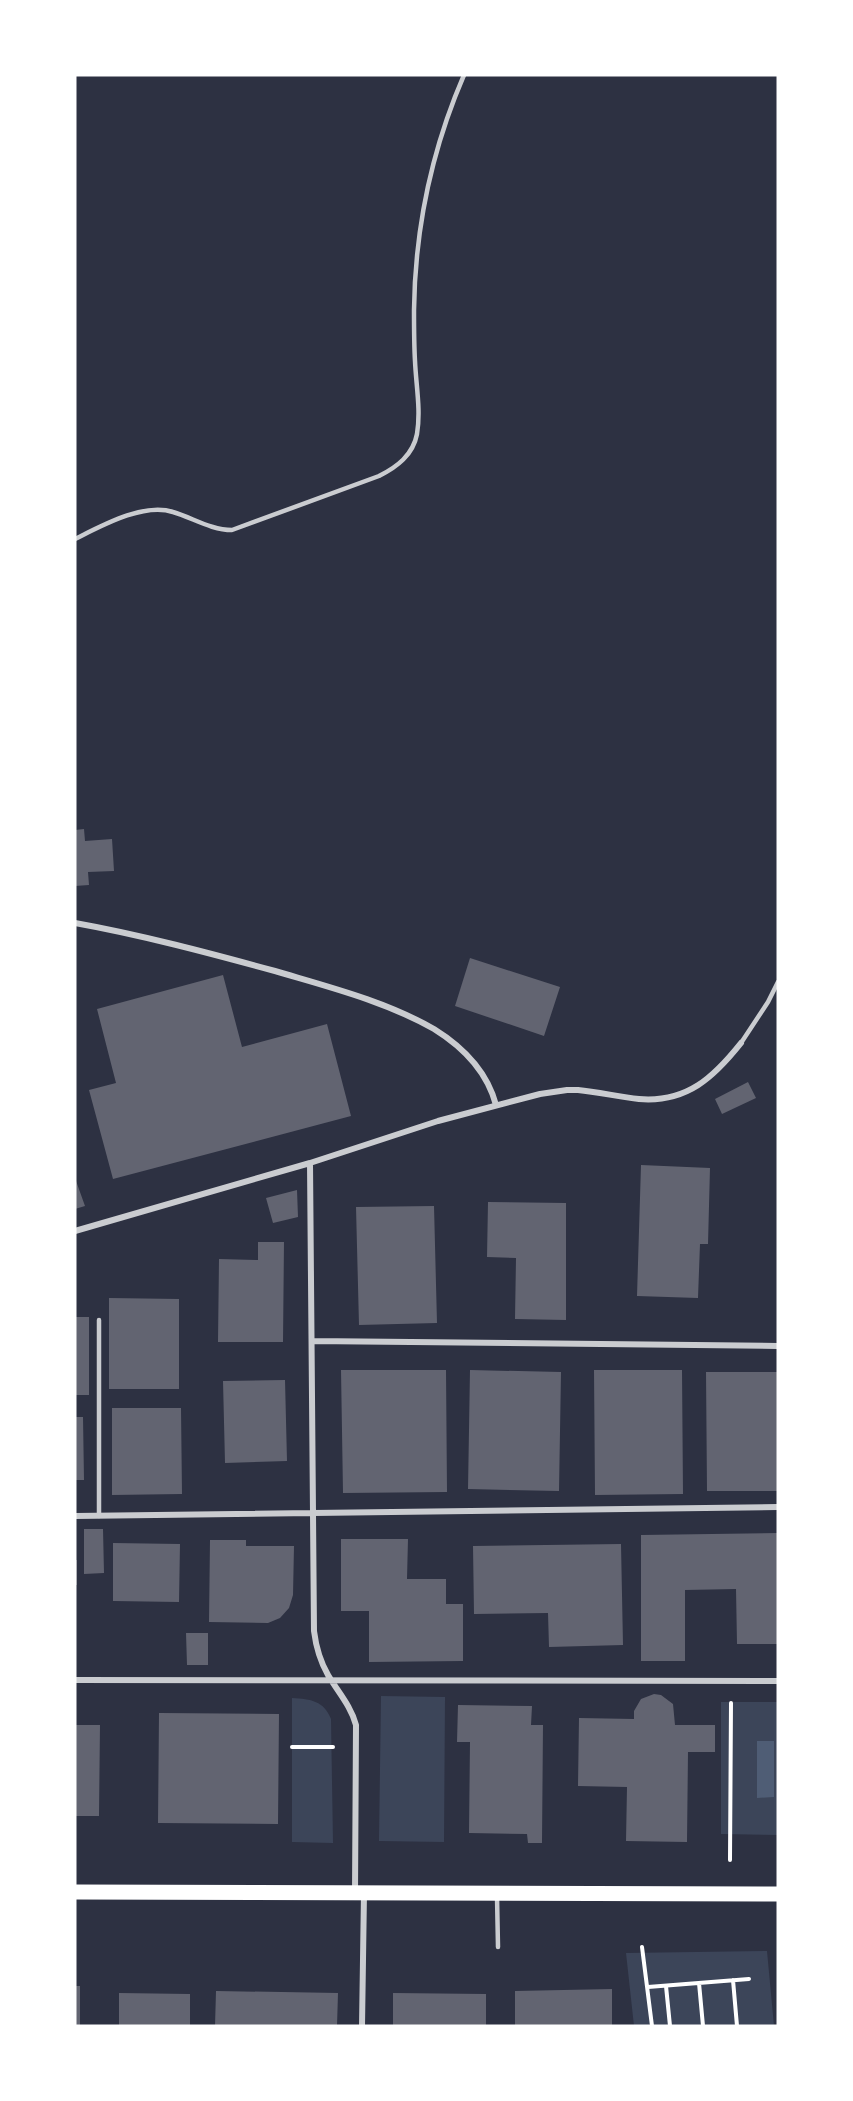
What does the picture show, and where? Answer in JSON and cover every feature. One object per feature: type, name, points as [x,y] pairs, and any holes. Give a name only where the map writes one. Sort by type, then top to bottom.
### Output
[{"type":"main road","points":[[75,1892],[778,1893]]},
{"type":"street","points":[[75,923],[247,964],[349,992],[386,1006],[435,1030],[455,1044],[482,1071],[490,1085],[496,1105]]},
{"type":"street","points":[[75,1231],[496,1105],[567,1090],[594,1091],[639,1099],[679,1095],[714,1075],[741,1042]]},
{"type":"street","points":[[310,1162],[314,1631],[319,1658],[348,1704],[354,1718],[363,1947],[362,2026]]},
{"type":"street","points":[[312,1341],[778,1346]]},
{"type":"street","points":[[75,1516],[778,1507]]},
{"type":"street","points":[[75,1680],[778,1681]]},
{"type":"lane","points":[[75,539],[149,509],[172,511],[214,528],[232,530],[379,476],[398,465],[407,455],[417,433],[414,309],[421,230],[436,148],[464,75]]},
{"type":"lane","points":[[741,1042],[768,1002],[778,982]]},
{"type":"lane","points":[[99,1320],[99,1516]]},
{"type":"lane","points":[[497,1893],[498,1947]]},
{"type":"path","points":[[730,1860],[731,1702]]},
{"type":"path","points":[[292,1747],[356,1748]]},
{"type":"path","points":[[642,1947],[652,2026]]},
{"type":"path","points":[[648,1987],[749,1979]]},
{"type":"path","points":[[733,1980],[737,2026]]},
{"type":"path","points":[[699,1983],[703,2026]]},
{"type":"path","points":[[666,1986],[670,2026]]},
{"type":"shaded area","points":[[381,1696],[445,1697],[444,1842],[379,1841]]},
{"type":"shaded area","points":[[292,1698],[316,1702],[325,1708],[331,1719],[333,1843],[292,1842]]},
{"type":"shaded area","points":[[721,1702],[778,1702],[778,1835],[721,1834]],"holes":[[[757,1741],[774,1741],[774,1797],[757,1797]]]},
{"type":"shaded area","points":[[757,1741],[774,1741],[774,1797],[757,1798]]},
{"type":"shaded area","points":[[767,1951],[774,2026],[634,2026],[626,1953]]},
{"type":"building","points":[[84,829],[85,841],[112,839],[114,871],[88,872],[89,885],[75,886],[75,830]]},
{"type":"building","points":[[470,958],[560,987],[544,1036],[455,1006]]},
{"type":"building","points":[[223,975],[242,1047],[327,1024],[351,1116],[113,1179],[89,1090],[116,1083],[97,1009]]},
{"type":"building","points":[[748,1082],[756,1098],[722,1114],[715,1099]]},
{"type":"building","points":[[641,1165],[710,1168],[708,1244],[700,1244],[698,1298],[637,1296]]},
{"type":"building","points":[[75,1178],[85,1206],[75,1209]]},
{"type":"building","points":[[297,1190],[298,1217],[273,1223],[266,1198]]},
{"type":"building","points":[[488,1202],[566,1203],[566,1320],[515,1319],[516,1258],[487,1257]]},
{"type":"building","points":[[434,1206],[437,1323],[359,1325],[356,1207]]},
{"type":"building","points":[[258,1242],[284,1242],[283,1342],[218,1342],[219,1259],[258,1260]]},
{"type":"building","points":[[109,1298],[179,1299],[179,1389],[109,1389]]},
{"type":"building","points":[[75,1317],[89,1317],[89,1395],[75,1395]]},
{"type":"building","points":[[341,1370],[446,1370],[447,1492],[343,1493]]},
{"type":"building","points":[[470,1370],[561,1372],[559,1491],[468,1489]]},
{"type":"building","points":[[594,1370],[682,1370],[683,1494],[595,1495]]},
{"type":"building","points":[[706,1372],[778,1372],[778,1491],[707,1491]]},
{"type":"building","points":[[285,1380],[287,1461],[225,1463],[223,1381]]},
{"type":"building","points":[[112,1408],[181,1408],[182,1494],[112,1495]]},
{"type":"building","points":[[75,1417],[83,1417],[84,1480],[75,1480]]},
{"type":"building","points":[[84,1529],[103,1529],[104,1573],[84,1574]]},
{"type":"building","points":[[778,1533],[778,1644],[737,1644],[736,1589],[685,1590],[685,1661],[641,1661],[641,1535]]},
{"type":"building","points":[[341,1539],[408,1539],[407,1579],[446,1579],[446,1604],[463,1604],[463,1661],[369,1662],[369,1611],[341,1611]]},
{"type":"building","points":[[210,1540],[246,1540],[246,1546],[294,1546],[293,1595],[289,1608],[280,1618],[268,1623],[209,1622]]},
{"type":"building","points":[[113,1543],[180,1544],[179,1602],[113,1601]]},
{"type":"building","points":[[621,1544],[623,1645],[549,1647],[548,1613],[474,1614],[473,1546]]},
{"type":"building","points":[[75,1560],[77,1560],[77,1585],[75,1585]]},
{"type":"building","points":[[186,1633],[208,1633],[208,1665],[187,1665]]},
{"type":"building","points":[[654,1694],[661,1695],[673,1704],[675,1725],[715,1725],[715,1752],[688,1752],[687,1842],[626,1841],[627,1787],[578,1786],[579,1718],[634,1719],[634,1711],[641,1699]]},
{"type":"building","points":[[458,1705],[532,1706],[531,1725],[543,1725],[542,1843],[528,1843],[527,1834],[469,1833],[470,1742],[457,1742]]},
{"type":"building","points":[[159,1713],[279,1714],[278,1824],[158,1823]]},
{"type":"building","points":[[75,1725],[100,1725],[99,1816],[75,1816]]},
{"type":"building","points":[[75,1986],[80,1986],[80,2026],[75,2026]]},
{"type":"building","points":[[612,1989],[612,2026],[515,2026],[515,1991]]},
{"type":"building","points":[[216,1991],[338,1993],[337,2026],[215,2026]]},
{"type":"building","points":[[119,1993],[190,1994],[190,2026],[119,2026]]},
{"type":"building","points":[[393,1993],[486,1994],[486,2026],[393,2026]]}]
